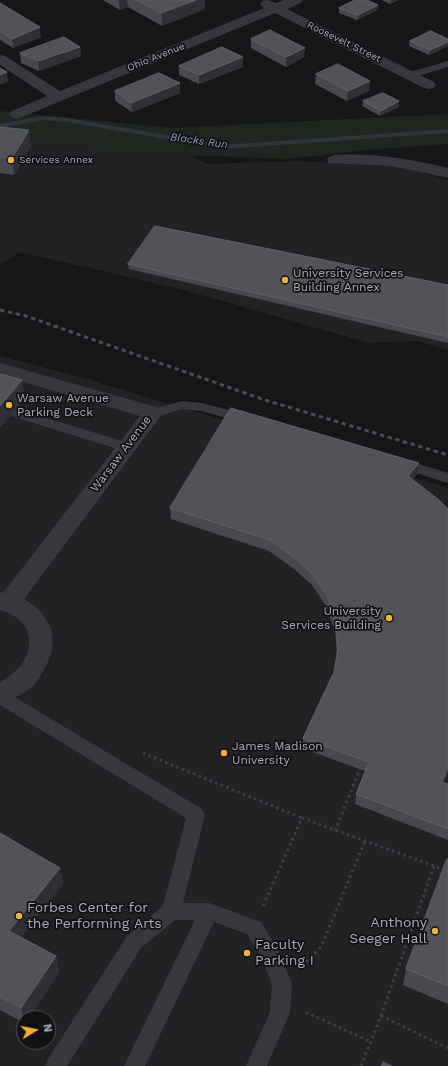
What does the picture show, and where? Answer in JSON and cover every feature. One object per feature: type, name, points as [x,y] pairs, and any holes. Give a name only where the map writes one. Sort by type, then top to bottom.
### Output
[{"type":"street","name":"Roosevelt Street","points":[[258,0],[429,85]]},
{"type":"street","name":"Ohio Avenue","points":[[17,114],[296,0]]},
{"type":"street","points":[[0,59],[59,97]]},
{"type":"street","points":[[335,160],[390,160],[416,164],[448,173]]},
{"type":"street","name":"Warsaw Avenue","points":[[0,369],[153,413],[5,602],[28,612],[39,626],[42,636],[41,654],[28,676],[16,685],[0,693]]},
{"type":"lane","points":[[411,75],[448,64]]},
{"type":"lane","points":[[153,413],[182,405],[202,407],[262,423]]},
{"type":"lane","points":[[13,412],[127,447]]},
{"type":"lane","points":[[389,460],[448,478]]},
{"type":"lane","points":[[0,697],[196,815],[171,911],[134,942],[55,1066]]},
{"type":"lane","points":[[171,911],[209,912],[254,928],[270,954],[282,993],[280,1012],[256,1066]]},
{"type":"lane","points":[[134,1066],[209,912]]},
{"type":"path","points":[[115,766],[131,748],[302,818],[448,871]]},
{"type":"path","points":[[336,831],[360,770]]},
{"type":"path","points":[[254,928],[302,818]]},
{"type":"path","points":[[365,841],[321,947],[282,993],[371,1042]]},
{"type":"path","points":[[361,1066],[381,1016],[434,866]]},
{"type":"path","points":[[381,1016],[448,1048]]},
{"type":"shaded area","points":[[0,111],[172,128],[448,114],[448,144],[378,149],[288,159],[133,153],[0,136]]},
{"type":"shaded area","points":[[0,119],[174,146],[206,164],[299,161],[397,166],[448,180],[448,350],[416,341],[369,343],[184,290],[20,252],[0,265]]},
{"type":"shaded area","name":"James Madison University","points":[[0,356],[77,376],[448,488],[448,1066],[0,1066]]},
{"type":"building","points":[[137,0],[196,0],[161,13]]},
{"type":"building","points":[[355,0],[367,0],[378,5],[358,15],[339,8]]},
{"type":"building","points":[[0,3],[40,27],[12,39],[0,31]]},
{"type":"building","points":[[270,30],[305,48],[286,57],[251,39]]},
{"type":"building","points":[[431,31],[448,39],[448,42],[430,50],[410,41]]},
{"type":"building","points":[[64,37],[80,47],[38,61],[20,53]]},
{"type":"building","points":[[222,47],[243,57],[199,75],[179,66]]},
{"type":"building","points":[[338,64],[370,81],[348,91],[316,74]]},
{"type":"building","points":[[0,68],[7,72],[0,75]]},
{"type":"building","points":[[159,73],[180,83],[131,103],[115,91]]},
{"type":"building","points":[[383,93],[399,101],[381,111],[363,101]]},
{"type":"building","points":[[0,127],[29,130],[12,158],[0,157]]},
{"type":"building","name":"University Services Building Annex","points":[[155,226],[448,285],[448,337],[128,264]]},
{"type":"building","points":[[0,374],[22,380],[0,406]]},
{"type":"building","name":"University Services Building","points":[[231,408],[419,463],[408,476],[439,500],[448,509],[448,768],[442,782],[448,784],[448,829],[356,794],[369,762],[303,738],[334,672],[338,648],[336,621],[327,595],[313,575],[294,557],[270,540],[170,508]]},
{"type":"building","name":"Forbes Center for the Performing Arts","points":[[0,833],[60,868],[9,931],[56,956],[21,1008],[0,997]]},
{"type":"building","name":"Anthony Seeger Hall","points":[[448,859],[448,986],[406,969]]},
{"type":"building","points":[[383,1062],[392,1066],[382,1066]]},
{"type":"waterway","name":"Blacks Run","points":[[0,126],[42,118],[67,120],[223,147],[448,131]]},
{"type":"railway","points":[[0,310],[26,316],[265,400],[448,455]]},
{"type":"place","name":"Services Annex","points":[[11,160]]},
{"type":"place","name":"University Services Building Annex","points":[[285,280]]},
{"type":"place","name":"Warsaw Avenue Parking Deck","points":[[9,405]]},
{"type":"place","name":"University Services Building","points":[[389,618]]},
{"type":"place","name":"James Madison University","points":[[224,753]]},
{"type":"place","name":"Forbes Center for the Performing Arts","points":[[19,916]]},
{"type":"place","name":"Anthony Seeger Hall","points":[[435,931]]},
{"type":"place","name":"Faculty Parking I","points":[[247,953]]}]
